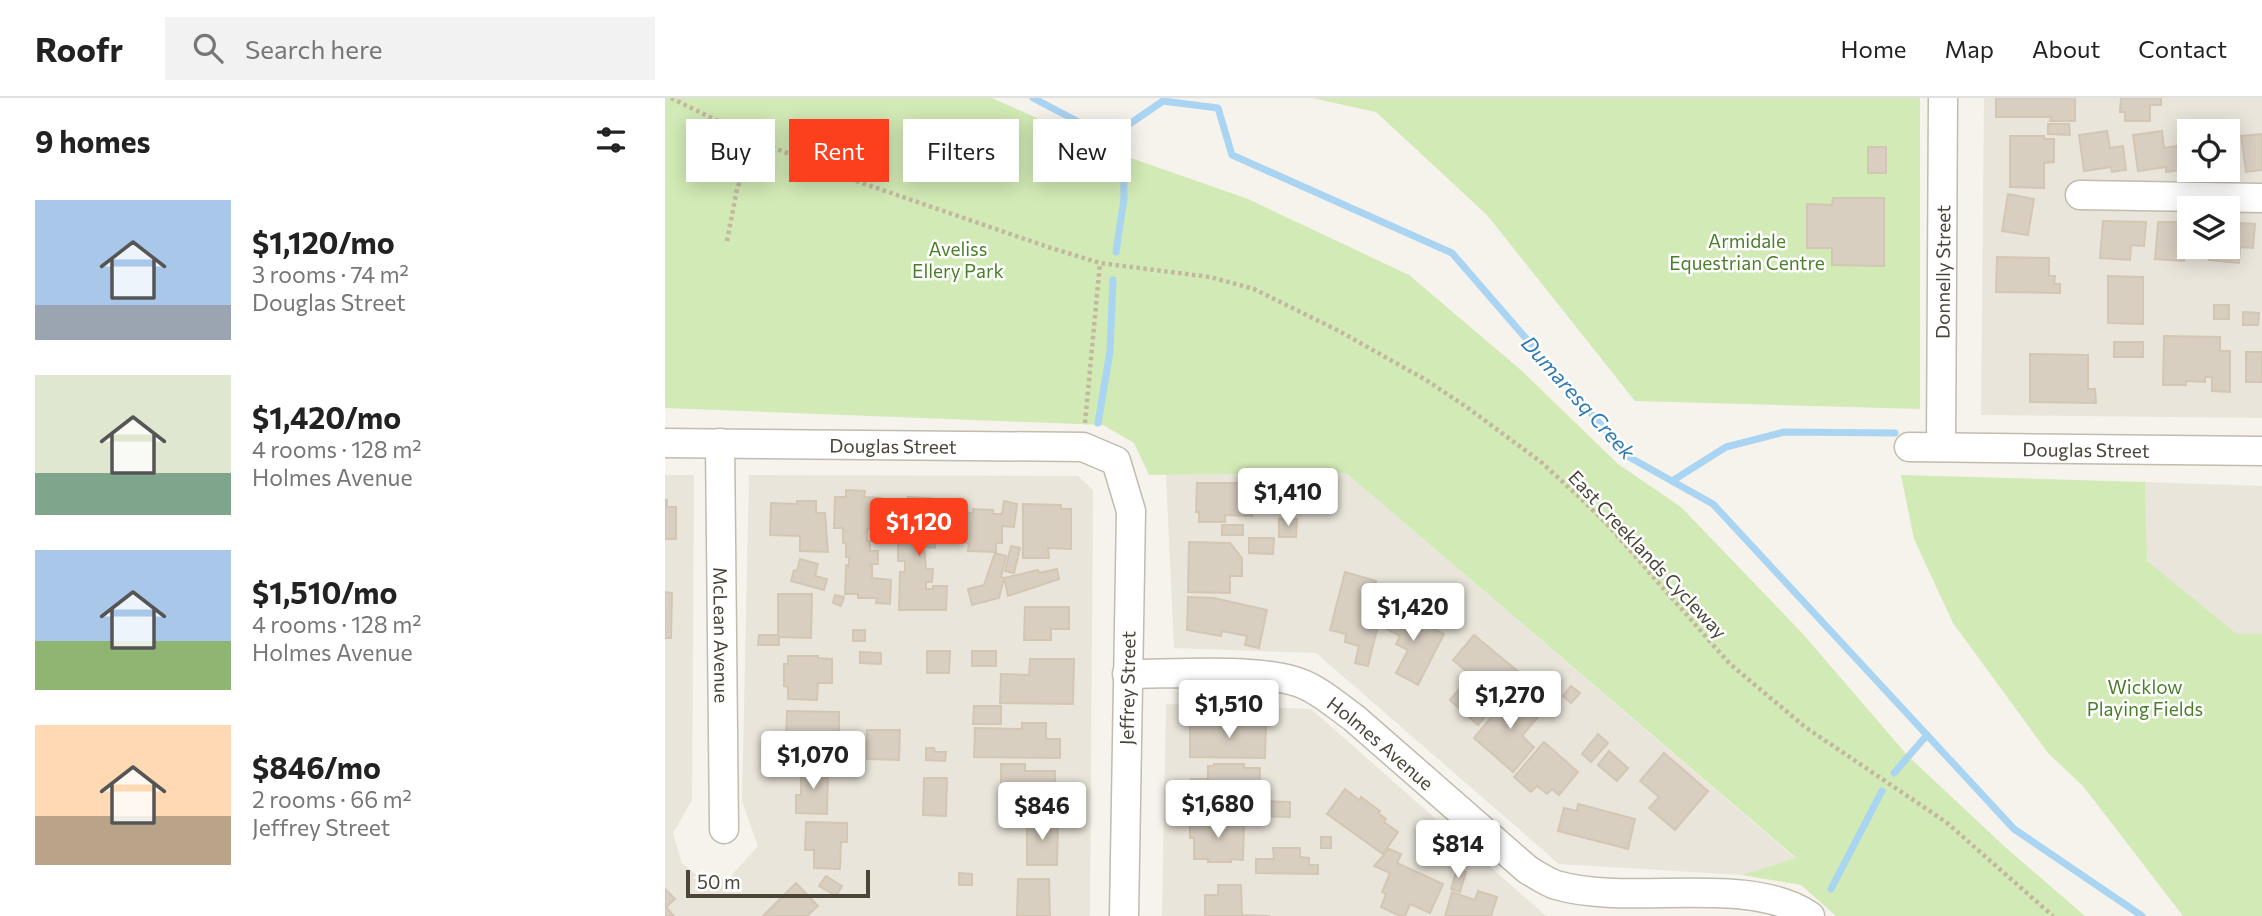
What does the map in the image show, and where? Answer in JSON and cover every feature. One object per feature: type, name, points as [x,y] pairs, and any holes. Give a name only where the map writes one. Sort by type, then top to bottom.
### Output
[{"type":"street","name":"Donnelly Street","points":[[1941,447],[1943,98]]},
{"type":"street","points":[[2080,195],[2262,198]]},
{"type":"street","name":"Douglas Street","points":[[665,443],[1083,447],[1116,461]]},
{"type":"street","name":"McLean Avenue","points":[[720,443],[724,829]]},
{"type":"street","name":"Douglas Street","points":[[1909,447],[2262,451]]},
{"type":"street","name":"Jeffrey Street","points":[[1116,461],[1131,511],[1124,916]]},
{"type":"street","name":"Holmes Avenue","points":[[1127,674],[1234,674],[1295,681],[1325,697],[1354,718],[1528,870],[1554,884],[1585,891],[1734,894],[1771,898],[1810,916]]},
{"type":"path","name":"East Creeklands Cycleway","points":[[671,98],[714,119]]},
{"type":"path","name":"East Creeklands Cycleway","points":[[775,147],[859,182],[1100,263],[1210,277],[1254,289],[1339,331],[1426,380],[1541,462],[1577,495],[1729,663],[1805,727],[1946,822],[2053,916]]},
{"type":"path","points":[[727,241],[740,182]]},
{"type":"path","points":[[1084,432],[1100,263]]},
{"type":"shaded area","points":[[1984,98],[2262,98],[2262,418],[1981,415]]},
{"type":"shaded area","points":[[1346,473],[1796,859],[1742,875],[1559,864],[1316,653],[1174,648],[1166,475]]},
{"type":"shaded area","points":[[665,475],[694,475],[692,800],[673,833],[682,863],[699,877],[729,878],[758,846],[742,802],[749,475],[1078,476],[1093,490],[1090,916],[665,916]]},
{"type":"shaded area","points":[[2145,482],[2262,486],[2262,634],[2237,634],[2146,561]]},
{"type":"shaded area","points":[[1166,704],[1311,709],[1546,916],[1162,916]]},
{"type":"green space","name":"Aveliss Ellery Park","points":[[665,98],[992,98],[1039,119],[1033,119],[1033,182],[1131,182],[1131,158],[1248,199],[1409,275],[1521,370],[1618,464],[1681,507],[1802,633],[1908,756],[2004,846],[2085,916],[1836,916],[1801,885],[1742,875],[1796,858],[1346,473],[1149,475],[1134,443],[1103,425],[665,408]]},
{"type":"green space","name":"Armidale Equestrian Centre","points":[[1312,98],[1920,98],[1920,409],[1635,401],[1487,215],[1376,112]]},
{"type":"green space","name":"Wicklow Playing Fields","points":[[1901,475],[2145,482],[2147,561],[2237,634],[2262,634],[2262,916],[2183,916],[2083,786],[2048,753],[1953,623],[1914,539]]},
{"type":"building","points":[[1996,98],[2075,98],[2075,121],[2050,121],[2051,117],[1996,117]]},
{"type":"building","points":[[2121,98],[2161,98],[2161,105],[2150,105],[2150,121],[2125,121],[2125,112],[2120,112]]},
{"type":"building","points":[[2048,124],[2069,124],[2070,135],[2048,134]]},
{"type":"building","points":[[2107,131],[2110,148],[2123,146],[2126,170],[2112,172],[2111,167],[2084,171],[2079,135]]},
{"type":"building","points":[[2162,131],[2164,148],[2177,146],[2177,170],[2166,172],[2166,167],[2138,171],[2133,135]]},
{"type":"building","points":[[2262,134],[2262,170],[2246,172],[2241,136]]},
{"type":"building","points":[[2010,136],[2044,136],[2044,139],[2054,139],[2054,162],[2044,163],[2044,188],[2010,187]]},
{"type":"building","points":[[1868,147],[1886,147],[1886,173],[1868,173]]},
{"type":"building","points":[[2008,194],[2034,199],[2028,235],[2002,231]]},
{"type":"building","points":[[1833,198],[1884,198],[1884,266],[1832,265],[1832,248],[1807,248],[1807,204],[1832,205]]},
{"type":"building","points":[[2103,221],[2146,222],[2144,246],[2131,245],[2130,260],[2100,258]]},
{"type":"building","points":[[2158,222],[2177,222],[2177,259],[2184,261],[2155,259]]},
{"type":"building","points":[[2255,224],[2253,248],[2240,247],[2240,225]]},
{"type":"building","points":[[1997,257],[2049,258],[2049,276],[2055,276],[2054,284],[2060,284],[2060,293],[1996,292]]},
{"type":"building","points":[[2209,259],[2239,259],[2239,263]]},
{"type":"building","points":[[2108,276],[2143,277],[2143,324],[2108,323]]},
{"type":"building","points":[[2214,305],[2229,305],[2229,319],[2214,319]]},
{"type":"building","points":[[2243,312],[2259,313],[2258,325],[2243,325]]},
{"type":"building","points":[[2164,336],[2220,337],[2220,351],[2230,351],[2230,392],[2212,391],[2212,377],[2205,377],[2205,382],[2186,381],[2186,385],[2163,385]]},
{"type":"building","points":[[2114,342],[2143,342],[2143,357],[2114,357]]},
{"type":"building","points":[[2246,352],[2262,352],[2262,382],[2246,382]]},
{"type":"building","points":[[2030,354],[2088,355],[2088,389],[2095,389],[2096,403],[2030,402]]},
{"type":"building","points":[[1197,483],[1253,483],[1252,516],[1225,515],[1225,522],[1199,522],[1199,512],[1196,512]]},
{"type":"building","points":[[846,490],[865,491],[864,497],[881,498],[881,517],[875,517],[875,529],[867,529],[867,541],[870,541],[870,551],[878,551],[878,564],[870,564],[872,578],[891,580],[890,604],[876,603],[877,598],[858,598],[858,594],[845,594],[846,565],[849,566],[849,557],[846,557],[846,543],[843,543],[843,528],[834,528],[835,497],[846,497]]},
{"type":"building","points":[[908,497],[931,498],[931,507],[939,507],[939,522],[930,522],[930,530],[935,530],[935,548],[924,547],[926,569],[933,569],[932,582],[926,582],[926,589],[947,586],[946,610],[899,610],[900,572],[905,572],[905,561],[898,561],[898,530],[902,530],[902,512],[908,512]]},
{"type":"building","points":[[665,500],[667,507],[676,507],[676,539],[665,539]]},
{"type":"building","points":[[797,501],[816,501],[816,513],[825,513],[828,552],[800,551],[800,536],[770,535],[771,503],[797,504]]},
{"type":"building","points":[[1004,501],[1017,504],[1014,527],[1002,526],[1002,543],[996,543],[996,552],[968,551],[969,543],[959,542],[959,513],[973,513],[973,509],[993,510],[993,514],[1002,514]]},
{"type":"building","points":[[1023,504],[1061,505],[1061,509],[1071,509],[1071,549],[1048,548],[1049,558],[1023,558]]},
{"type":"building","points":[[1279,519],[1297,519],[1296,537],[1279,537]]},
{"type":"building","points":[[1222,525],[1243,525],[1243,535],[1222,535]]},
{"type":"building","points":[[1249,538],[1274,538],[1273,554],[1249,553]]},
{"type":"building","points":[[1189,542],[1230,543],[1242,558],[1242,576],[1230,576],[1230,593],[1188,592]]},
{"type":"building","points":[[1011,546],[1020,548],[1014,573],[1005,571]]},
{"type":"building","points":[[995,553],[1006,556],[999,598],[972,605],[968,589],[984,585]]},
{"type":"building","points":[[800,559],[818,564],[815,576],[827,579],[824,590],[791,581]]},
{"type":"building","points":[[1057,569],[1059,579],[1008,596],[1004,578],[1038,570],[1039,573]]},
{"type":"building","points":[[1345,572],[1376,581],[1368,610],[1381,613],[1368,666],[1355,663],[1359,646],[1345,642],[1346,634],[1330,630]]},
{"type":"building","points":[[665,592],[672,593],[671,638],[665,638]]},
{"type":"building","points":[[778,594],[812,594],[811,638],[779,637],[779,645],[758,645],[759,635],[778,635]]},
{"type":"building","points":[[835,595],[844,597],[841,606],[833,603]]},
{"type":"building","points":[[1188,597],[1214,598],[1267,610],[1259,648],[1245,645],[1247,636],[1222,631],[1221,636],[1187,630]]},
{"type":"building","points":[[1390,606],[1444,634],[1418,685],[1396,673],[1408,650],[1396,644],[1400,636],[1381,626]]},
{"type":"building","points":[[1025,607],[1069,607],[1069,629],[1051,629],[1051,640],[1024,640]]},
{"type":"building","points":[[853,630],[865,630],[865,641],[853,641]]},
{"type":"building","points":[[1474,635],[1521,674],[1478,725],[1450,700],[1471,675],[1453,660]]},
{"type":"building","points":[[927,651],[950,651],[949,673],[927,673]]},
{"type":"building","points":[[972,651],[996,651],[996,666],[972,666]]},
{"type":"building","points":[[860,652],[881,653],[881,664],[860,663]]},
{"type":"building","points":[[788,656],[832,659],[832,683],[818,683],[817,700],[788,699],[788,687],[784,686],[784,664],[788,664]]},
{"type":"building","points":[[1030,659],[1074,659],[1073,704],[1000,703],[1001,674],[1029,675]]},
{"type":"building","points":[[1571,686],[1580,693],[1571,703],[1563,696]]},
{"type":"building","points":[[1515,689],[1542,712],[1522,736],[1534,747],[1513,772],[1474,738]]},
{"type":"building","points":[[974,706],[1001,706],[1001,724],[973,724]]},
{"type":"building","points":[[787,711],[839,712],[839,747],[793,747],[794,738],[786,738]]},
{"type":"building","points":[[1234,720],[1266,721],[1265,758],[1190,757],[1190,725],[1234,726]]},
{"type":"building","points":[[1022,723],[1046,723],[1046,739],[1060,739],[1060,758],[974,757],[975,728],[1022,729]]},
{"type":"building","points":[[867,730],[900,730],[899,760],[867,759]]},
{"type":"building","points":[[1598,734],[1608,743],[1591,762],[1582,754]]},
{"type":"building","points":[[1544,742],[1578,772],[1559,795],[1552,789],[1547,794],[1537,786],[1531,792],[1514,777]]},
{"type":"building","points":[[926,748],[934,748],[935,752],[946,752],[945,761],[926,760]]},
{"type":"building","points":[[1609,751],[1628,768],[1617,781],[1598,765]]},
{"type":"building","points":[[1664,753],[1708,791],[1675,830],[1649,808],[1659,797],[1640,781]]},
{"type":"building","points":[[1001,764],[1025,764],[1025,771],[1055,771],[1055,800],[1026,799],[1026,815],[1001,815]]},
{"type":"building","points":[[1244,764],[1244,768],[1260,768],[1259,805],[1265,805],[1265,801],[1290,802],[1290,817],[1245,816],[1245,809],[1197,808],[1197,799],[1191,799],[1191,779],[1208,779],[1208,766]]},
{"type":"building","points":[[801,767],[828,768],[827,814],[796,813],[796,795],[801,795]]},
{"type":"building","points":[[924,778],[947,778],[946,816],[923,815]]},
{"type":"building","points":[[1345,789],[1380,811],[1378,813],[1386,819],[1384,822],[1398,832],[1383,854],[1327,814]]},
{"type":"building","points":[[1578,804],[1635,819],[1628,849],[1558,831],[1564,808],[1577,811]]},
{"type":"building","points":[[1027,819],[1058,820],[1057,865],[1027,865]]},
{"type":"building","points":[[1190,819],[1244,820],[1243,860],[1208,862],[1208,859],[1194,859]]},
{"type":"building","points":[[806,822],[847,823],[847,842],[841,842],[840,869],[814,868],[814,850],[805,850]]},
{"type":"building","points":[[1321,837],[1331,837],[1331,848],[1321,848]]},
{"type":"building","points":[[1273,848],[1300,848],[1300,857],[1309,858],[1309,865],[1318,865],[1318,874],[1256,873],[1256,859],[1274,859]]},
{"type":"building","points":[[1389,849],[1401,854],[1397,863],[1443,884],[1430,913],[1410,904],[1405,916],[1400,916],[1381,907],[1386,894],[1382,892],[1390,873],[1374,866]]},
{"type":"building","points":[[1457,869],[1466,872],[1460,892],[1451,889]]},
{"type":"building","points":[[959,873],[972,874],[972,885],[959,885]]},
{"type":"building","points":[[826,876],[842,886],[836,896],[819,886]]},
{"type":"building","points":[[1018,879],[1049,879],[1050,916],[1017,916]]},
{"type":"building","points":[[796,883],[818,906],[807,916],[763,916]]},
{"type":"building","points":[[1218,885],[1241,885],[1242,915],[1269,916],[1205,916],[1205,895],[1218,895]]},
{"type":"building","points":[[665,889],[675,899],[666,907],[674,916],[665,916]]},
{"type":"building","points":[[1478,891],[1497,897],[1491,916],[1445,916],[1452,892],[1475,900]]},
{"type":"waterway","name":"Dumaresq Creek","points":[[1033,98],[1109,138],[1163,101],[1218,108],[1232,155],[1452,253],[1629,457],[1713,504],[2014,829],[2142,916]]},
{"type":"waterway","points":[[1116,252],[1124,199],[1124,182]]},
{"type":"waterway","points":[[1098,423],[1110,351],[1113,280]]},
{"type":"waterway","points":[[1672,481],[1726,447],[1784,432],[1895,433]]},
{"type":"waterway","points":[[1894,773],[1927,735]]},
{"type":"waterway","points":[[1831,889],[1882,791]]}]
